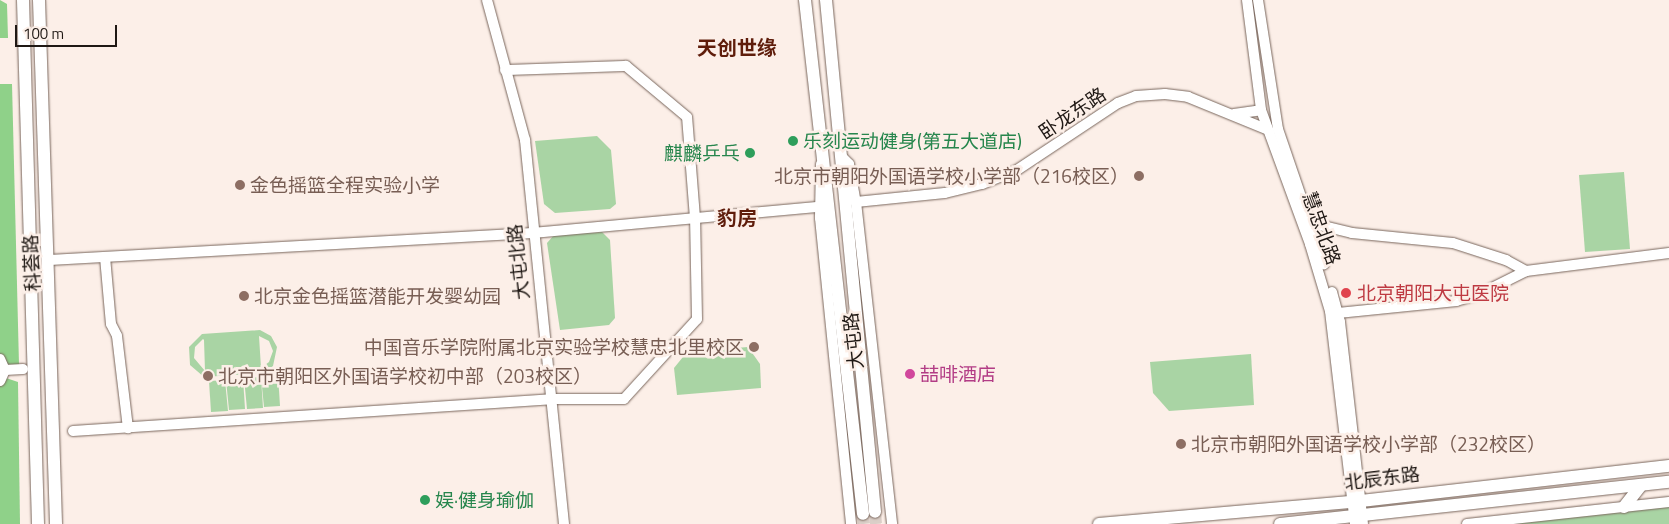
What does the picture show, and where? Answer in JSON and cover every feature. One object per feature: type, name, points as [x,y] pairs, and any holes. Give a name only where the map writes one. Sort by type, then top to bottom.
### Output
[{"type":"main road","name":"科荟路","points":[[23,0],[38,524]]},
{"type":"main road","name":"科荟路","points":[[39,0],[50,260],[56,524]]},
{"type":"main road","name":"大屯路","points":[[805,0],[822,161],[826,171],[869,513],[841,176],[842,157],[826,0]]},
{"type":"main road","name":"北辰东路","points":[[1099,524],[1357,501],[1669,466]]},
{"type":"main road","name":"北辰东路","points":[[1280,524],[1358,520],[1669,482]]},
{"type":"main road","points":[[1624,507],[1641,485]]},
{"type":"street","name":"大屯北路","points":[[487,0],[526,140],[532,232],[564,524]]},
{"type":"street","name":"慧忠北路","points":[[1247,0],[1261,110],[1266,129],[1310,244],[1330,311],[1357,501]]},
{"type":"street","name":"慧忠北路","points":[[1258,0],[1272,104],[1338,313],[1357,501]]},
{"type":"street","points":[[73,431],[551,399],[624,398],[697,320],[695,218],[687,117],[640,75],[626,66],[505,70]]},
{"type":"street","name":"卧龙东路","points":[[856,202],[945,193],[982,184],[1017,170],[1118,103],[1136,96],[1177,95],[1224,111],[1266,129]]},
{"type":"street","name":"卧龙东路","points":[[1224,111],[1238,114],[1261,110]]},
{"type":"street","name":"大屯路","points":[[842,157],[849,164],[856,202],[892,524]]},
{"type":"street","name":"大屯路","points":[[822,161],[818,176],[820,207],[851,524]]},
{"type":"street","points":[[50,260],[532,232],[820,207]]},
{"type":"street","points":[[1311,223],[1352,233],[1453,243],[1499,258],[1526,271]]},
{"type":"street","points":[[1338,313],[1456,301],[1480,294],[1526,271],[1669,253]]},
{"type":"street","points":[[105,257],[111,324],[117,336],[128,428]]},
{"type":"street","points":[[0,359],[5,370],[0,381]]},
{"type":"street","points":[[5,370],[23,369]]},
{"type":"street","points":[[1357,501],[1358,520]]},
{"type":"street","points":[[1467,524],[1669,502]]},
{"type":"green space","points":[[0,0],[7,4],[8,38],[0,38]]},
{"type":"green space","points":[[0,84],[12,84],[19,365],[8,367],[0,355]]},
{"type":"green space","points":[[597,136],[611,150],[616,204],[610,209],[555,213],[544,204],[535,141]]},
{"type":"green space","points":[[1624,172],[1630,249],[1585,252],[1579,175]]},
{"type":"green space","points":[[602,232],[610,240],[615,318],[609,325],[560,330],[547,243],[554,235]]},
{"type":"green space","points":[[260,330],[271,336],[277,347],[273,366],[263,373],[204,377],[190,365],[189,347],[202,334]],"holes":[[[259,336],[269,341],[273,351],[269,362],[261,368]],[[204,340],[205,371],[194,358],[195,347]]]},
{"type":"green space","points":[[748,347],[760,364],[761,388],[677,395],[674,368],[687,352]]},
{"type":"green space","points":[[1251,354],[1254,405],[1169,411],[1153,393],[1150,362]]},
{"type":"green space","points":[[278,375],[280,406],[264,407],[261,377]]},
{"type":"green space","points":[[261,377],[263,408],[247,409],[244,378]]},
{"type":"green space","points":[[6,378],[18,382],[20,524],[0,524],[0,386]]},
{"type":"green space","points":[[243,378],[245,409],[229,410],[226,380]]},
{"type":"green space","points":[[225,380],[228,411],[211,412],[209,381]]},
{"type":"green space","points":[[1669,504],[1669,524],[1488,524]]},
{"type":"tunnel","points":[[875,512],[876,524]]},
{"type":"tunnel","points":[[863,514],[864,524]]},
{"type":"place","name":"乐刻运动健身(第五大道店)","points":[[793,141]]},
{"type":"place","name":"麒麟乒乓","points":[[750,153]]},
{"type":"place","name":"北京市朝阳外国语学校小学部（216校区）","points":[[1139,176]]},
{"type":"place","name":"金色摇篮全程实验小学","points":[[240,185]]},
{"type":"place","name":"北京朝阳大屯医院","points":[[1346,293]]},
{"type":"place","name":"北京金色摇篮潜能开发婴幼园","points":[[244,296]]},
{"type":"place","name":"中国音乐学院附属北京实验学校慧忠北里校区","points":[[754,347]]},
{"type":"place","name":"喆啡酒店","points":[[910,374]]},
{"type":"place","name":"北京市朝阳区外国语学校初中部（203校区）","points":[[208,376]]},
{"type":"place","name":"北京市朝阳外国语学校小学部（232校区）","points":[[1181,444]]},
{"type":"place","name":"娱·健身瑜伽","points":[[425,500]]},
{"type":"district","name":"天创世缘","points":[[737,47]]},
{"type":"district","name":"豹房","points":[[737,217]]}]
